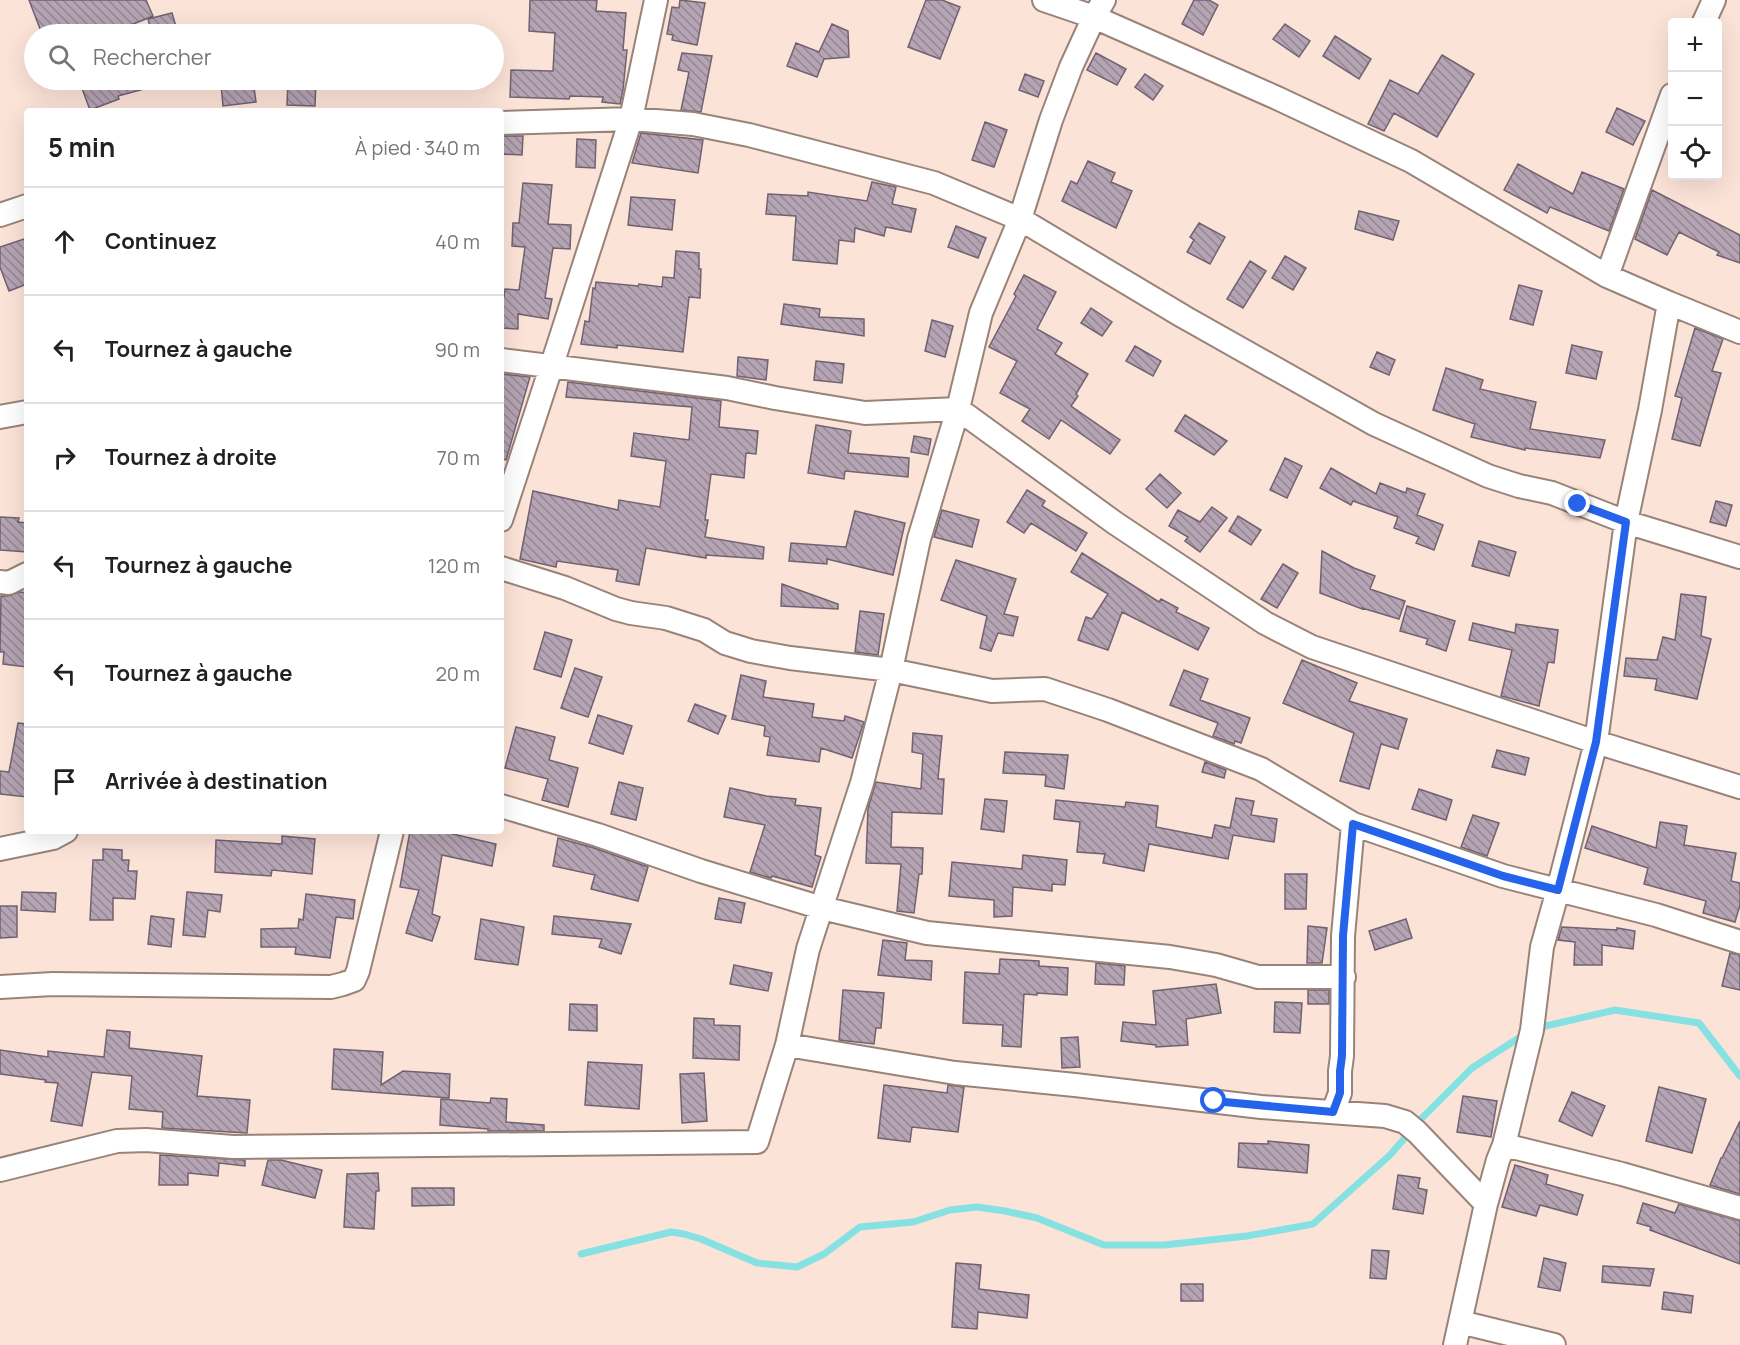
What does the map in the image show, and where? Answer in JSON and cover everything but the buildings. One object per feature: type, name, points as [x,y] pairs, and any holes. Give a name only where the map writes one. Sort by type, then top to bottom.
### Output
[{"type":"street","points":[[504,510],[631,119],[656,0]]},
{"type":"street","points":[[1044,0],[1099,8],[1277,98],[1411,161],[1607,276],[1740,332]]},
{"type":"street","points":[[1706,18],[1714,0]]},
{"type":"street","points":[[0,1170],[117,1141],[146,1140],[233,1147],[757,1142],[787,1045],[800,981],[862,783],[891,670],[919,539],[958,409],[981,313],[1020,219],[1071,67],[1099,8]]},
{"type":"street","points":[[1607,276],[1668,106]]},
{"type":"street","points":[[504,123],[631,119],[693,124],[749,135],[934,183],[1020,219],[1184,317],[1374,424],[1488,476],[1519,486],[1552,492],[1626,522],[1740,557]]},
{"type":"street","points":[[0,215],[24,207]]},
{"type":"street","points":[[1455,1345],[1486,1204],[1504,1145],[1532,1030],[1542,947],[1596,742],[1626,522],[1650,410],[1669,303]]},
{"type":"street","points":[[504,360],[727,388],[865,413],[958,409],[1115,523],[1265,623],[1312,647],[1596,742],[1740,787]]},
{"type":"street","points":[[0,417],[24,413]]},
{"type":"street","points":[[504,569],[565,588],[616,609],[675,621],[704,630],[725,643],[751,651],[891,670],[992,691],[1046,688],[1261,769],[1353,824],[1503,876],[1656,915],[1740,942]]},
{"type":"street","points":[[0,582],[9,583],[24,576]]},
{"type":"street","points":[[504,807],[822,908],[927,933],[1170,957],[1216,965],[1258,978],[1344,977]]},
{"type":"street","points":[[1336,1102],[1342,1056],[1343,936],[1353,824]]},
{"type":"street","points":[[0,849],[53,838],[60,834]]},
{"type":"street","points":[[0,987],[53,984],[319,987],[354,980],[391,834]]},
{"type":"street","points":[[787,1045],[955,1073],[1261,1107],[1336,1102],[1359,1114],[1385,1116],[1411,1127],[1486,1204]]},
{"type":"street","points":[[1504,1145],[1622,1174],[1740,1208]]},
{"type":"street","points":[[1460,1322],[1554,1345]]},
{"type":"waterway","points":[[1537,1028],[1615,1010],[1699,1023],[1740,1076]]},
{"type":"waterway","points":[[581,1254],[671,1232],[701,1239],[757,1263],[797,1267],[824,1254],[860,1227],[913,1222],[950,1210],[977,1207],[1037,1218],[1104,1245],[1164,1245],[1247,1236],[1313,1224],[1390,1155],[1422,1118],[1472,1068],[1525,1034]]},
{"type":"route","points":[[1214,1101],[1333,1112],[1340,1093],[1343,936],[1353,824],[1503,876],[1558,890],[1596,742],[1626,522],[1578,504]]}]
